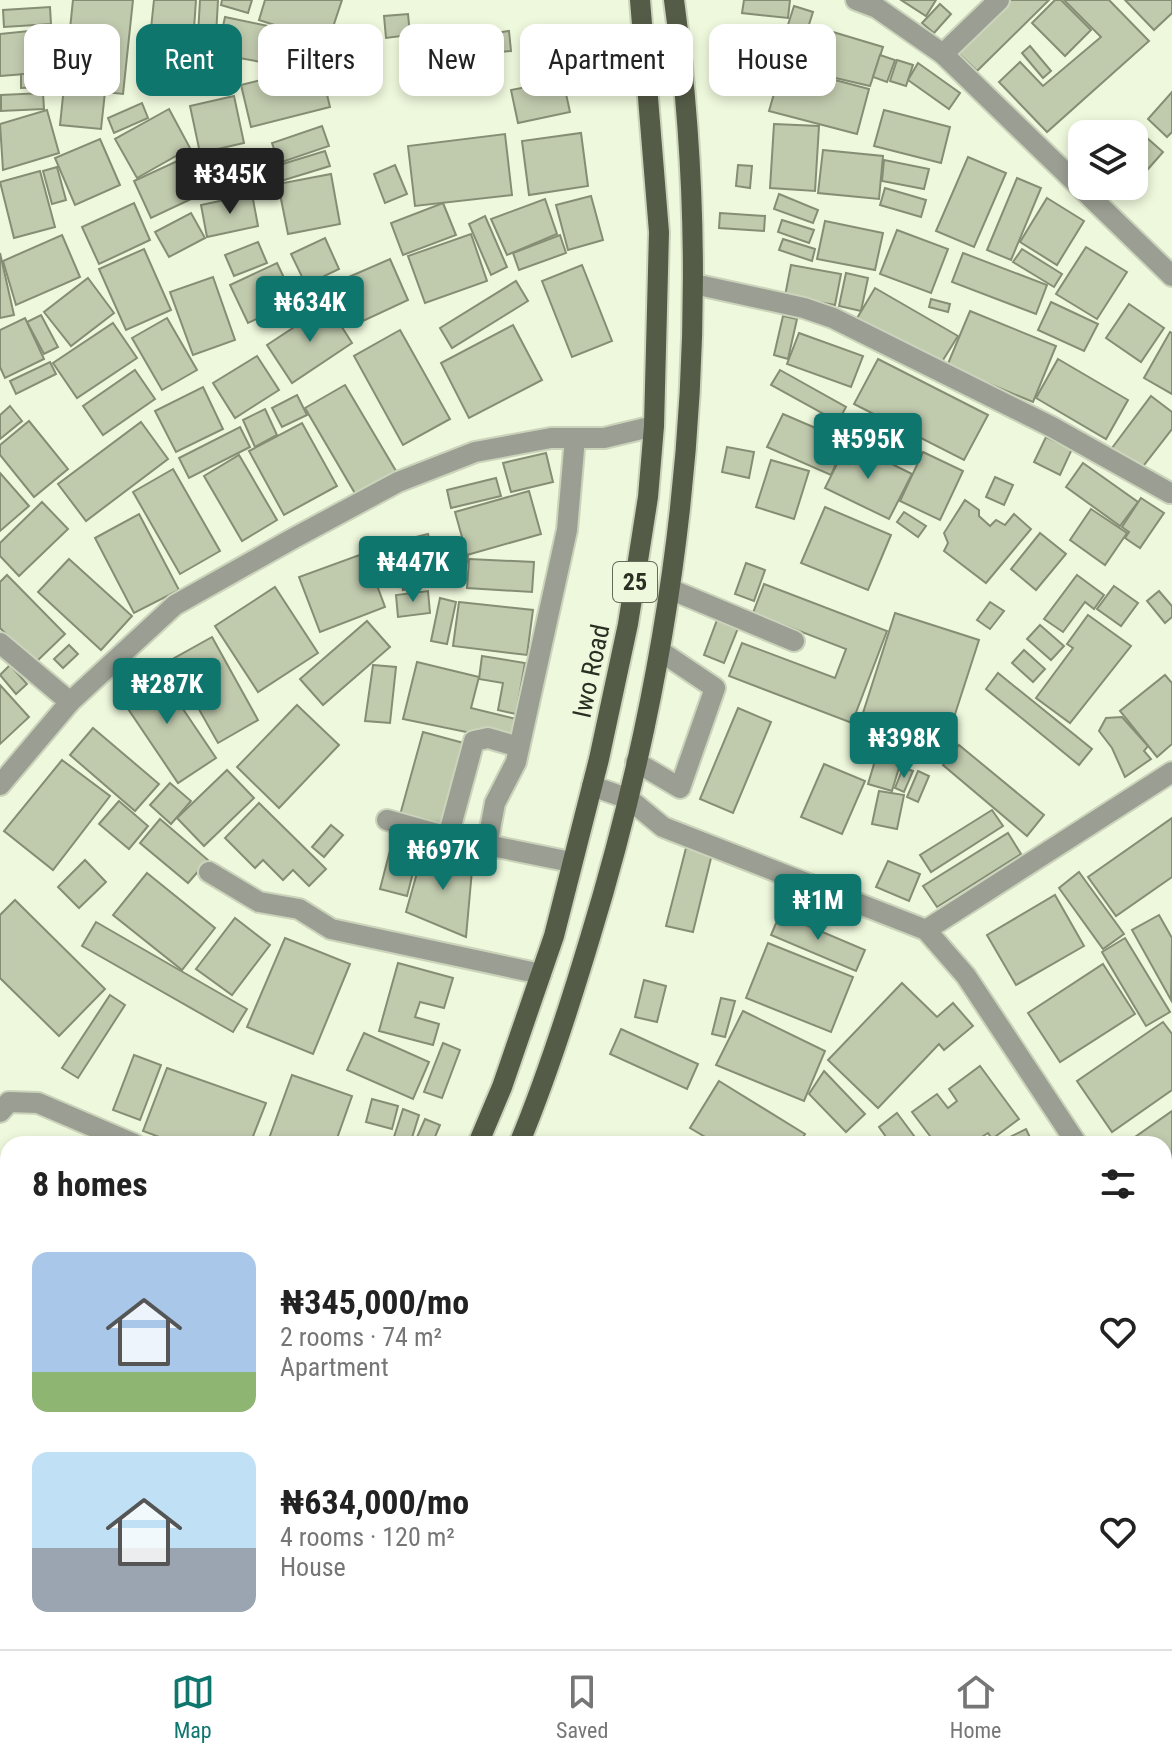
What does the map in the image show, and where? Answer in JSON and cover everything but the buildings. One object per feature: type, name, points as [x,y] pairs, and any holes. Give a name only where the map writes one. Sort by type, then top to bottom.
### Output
[{"type":"main road","name":"Iwo Road","points":[[481,1136],[541,974],[592,786],[628,624],[648,497],[654,426],[659,232],[640,0]]},
{"type":"main road","points":[[522,1136],[565,1019],[629,799],[672,590],[687,464],[694,284],[682,57],[674,0]]},
{"type":"street","points":[[856,0],[877,8],[943,54],[1172,276]]},
{"type":"street","points":[[943,54],[999,0]]},
{"type":"street","points":[[694,284],[833,318],[1052,427],[1170,493]]},
{"type":"street","points":[[0,785],[70,702],[175,605],[398,482],[475,452],[551,438],[604,438],[654,426]]},
{"type":"street","points":[[487,845],[495,803],[519,747],[567,530],[575,438]]},
{"type":"street","points":[[672,590],[794,641]]},
{"type":"street","points":[[0,643],[70,702]]},
{"type":"street","points":[[636,762],[680,788],[715,688],[660,651]]},
{"type":"street","points":[[448,837],[474,741],[488,738],[519,747]]},
{"type":"street","points":[[926,930],[1172,772]]},
{"type":"street","points":[[592,786],[629,799],[663,827],[926,930],[966,976],[1072,1136]]},
{"type":"street","points":[[387,820],[448,837],[571,862]]},
{"type":"street","points":[[209,872],[259,902],[299,909],[331,929],[541,974]]},
{"type":"street","points":[[0,1112],[9,1102],[38,1103],[115,1136]]}]
